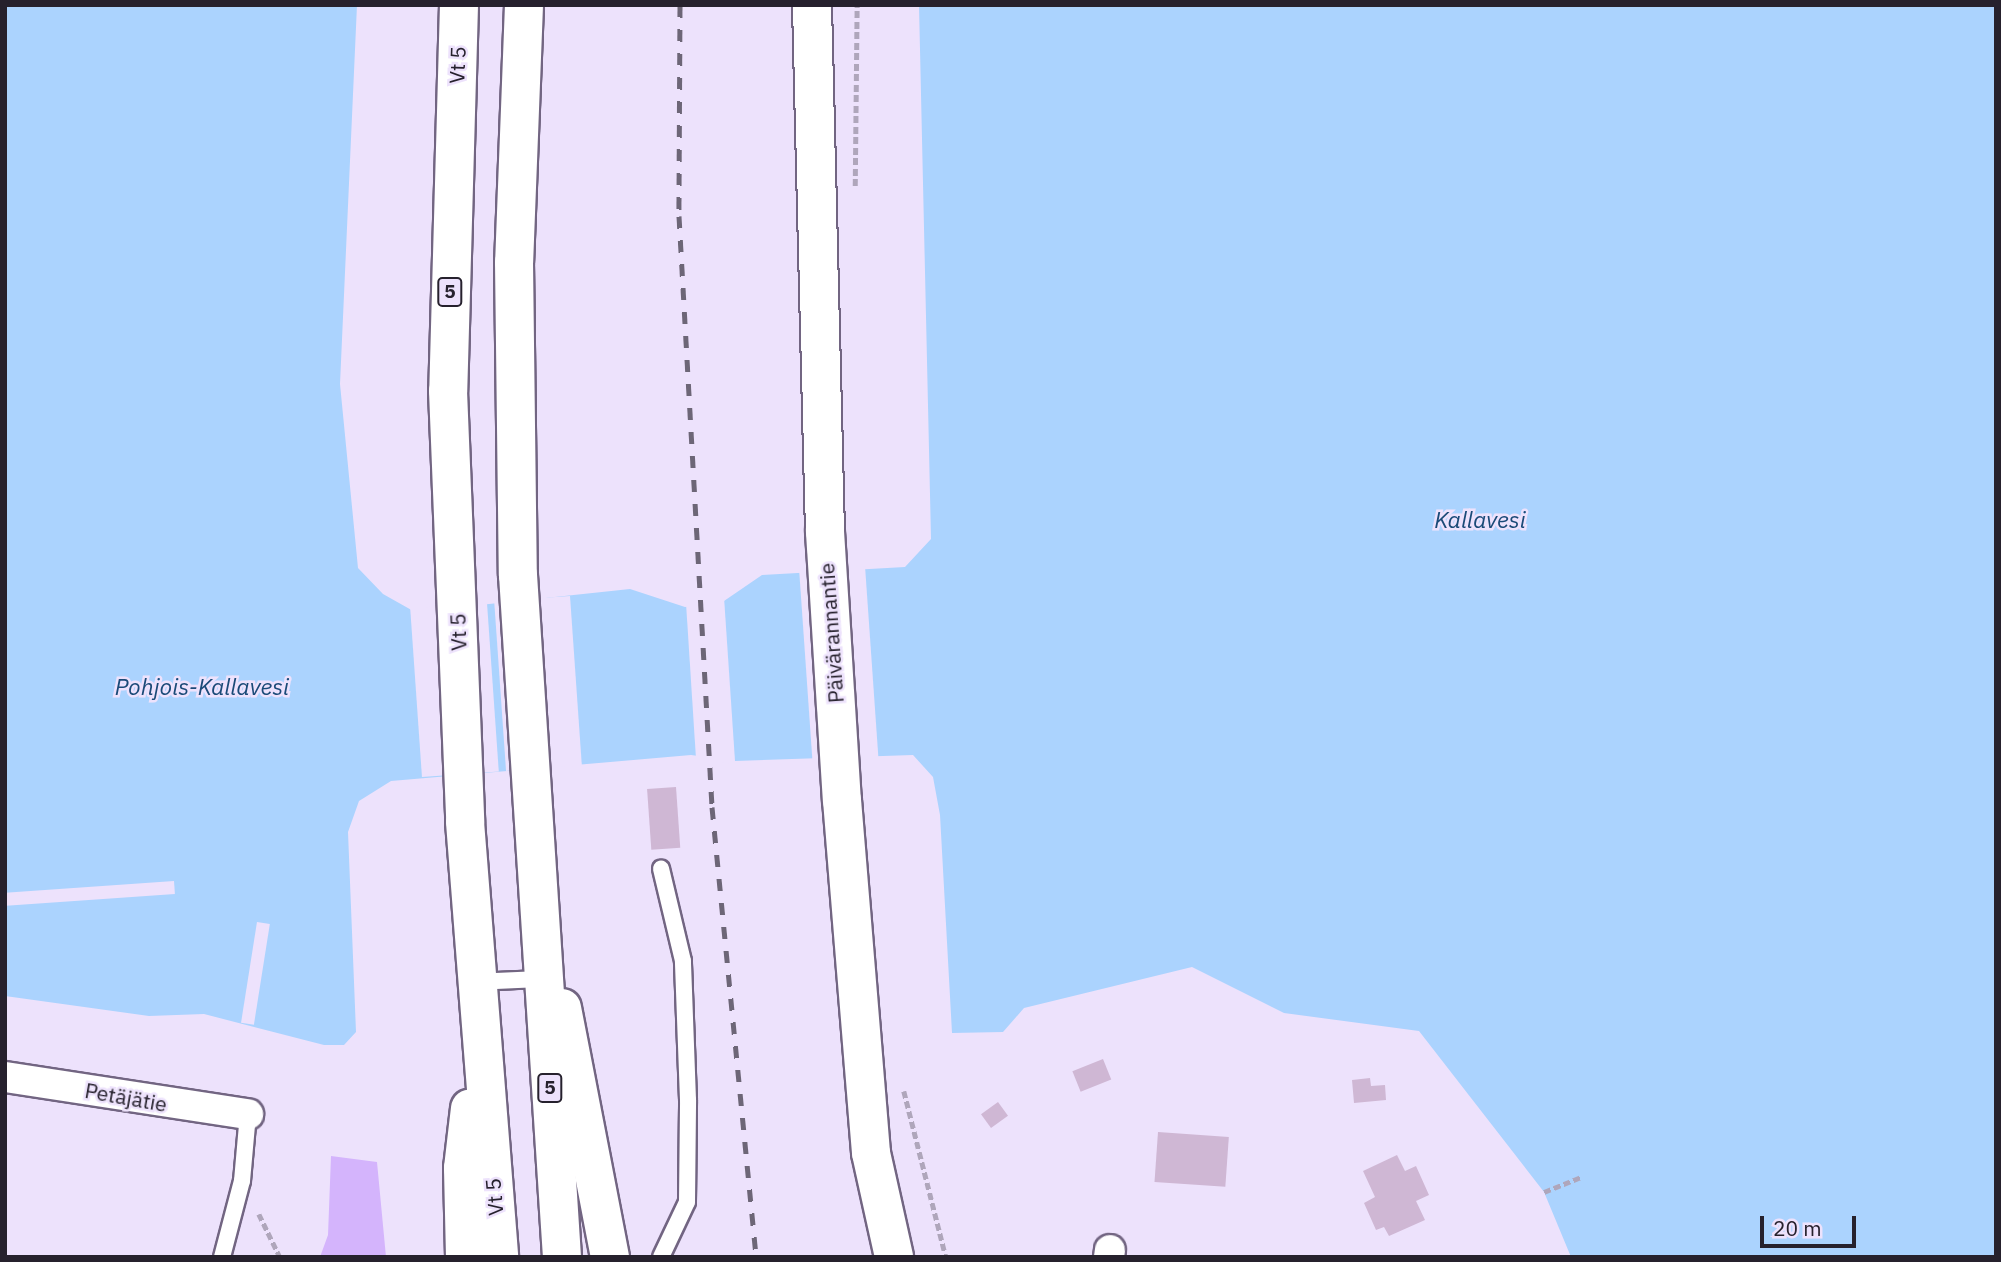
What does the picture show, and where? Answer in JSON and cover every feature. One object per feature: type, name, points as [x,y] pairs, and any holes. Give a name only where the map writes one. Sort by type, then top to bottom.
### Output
[{"type":"main road","name":"Vt 5","points":[[459,5],[448,391],[465,822],[499,1257]]},
{"type":"main road","name":"5","points":[[524,5],[514,262],[518,575],[562,1257]]},
{"type":"main road","name":"Päivärannantie","points":[[812,5],[825,533],[842,800],[871,1153],[894,1257]]},
{"type":"main road","points":[[539,920],[581,1082],[610,1257]]},
{"type":"main road","points":[[465,1257],[463,1168],[480,1033]]},
{"type":"street","name":"Petäjätie","points":[[5,1077],[248,1114]]},
{"type":"lane","points":[[661,869],[682,961],[688,1126],[687,1202],[673,1242],[661,1257]]},
{"type":"lane","points":[[476,982],[543,979]]},
{"type":"lane","points":[[222,1257],[242,1181],[248,1114]]},
{"type":"path","points":[[903,1082],[946,1257]]},
{"type":"path","points":[[1544,1192],[1581,1177]]},
{"type":"path","points":[[242,1181],[280,1257]]},
{"type":"shaded area","points":[[331,1156],[377,1162],[386,1257],[320,1257],[328,1235]]},
{"type":"water","name":"Kallavesi","points":[[5,5],[357,5],[340,384],[358,568],[383,594],[415,612],[630,589],[685,607],[724,601],[762,575],[905,567],[931,539],[919,5],[1996,5],[1996,1257],[1571,1257],[1544,1192],[1419,1031],[1284,1013],[1192,967],[1024,1008],[1003,1032],[952,1033],[940,815],[933,777],[913,755],[735,761],[691,755],[391,781],[359,801],[348,832],[356,1032],[344,1045],[324,1045],[204,1014],[149,1016],[5,996]]},
{"type":"pier","points":[[865,566],[878,759],[813,763],[799,571]]},
{"type":"pier","points":[[570,596],[582,766],[506,771],[494,601]]},
{"type":"pier","points":[[724,597],[735,764],[696,759],[686,603]]},
{"type":"pier","points":[[487,603],[499,772],[422,777],[410,608]]},
{"type":"pier","points":[[174,881],[175,894],[6,906],[5,893]]},
{"type":"pier","points":[[257,922],[270,924],[254,1025],[241,1023]]},
{"type":"building","points":[[676,787],[680,848],[651,850],[647,789]]},
{"type":"building","points":[[1103,1059],[1111,1079],[1081,1092],[1072,1071]]},
{"type":"building","points":[[1370,1078],[1371,1086],[1385,1085],[1386,1100],[1354,1103],[1352,1080]]},
{"type":"building","points":[[998,1102],[1008,1116],[991,1128],[981,1114]]},
{"type":"building","points":[[1158,1132],[1229,1137],[1225,1187],[1155,1182]]},
{"type":"building","points":[[1397,1155],[1405,1171],[1416,1166],[1429,1195],[1416,1201],[1425,1220],[1389,1236],[1384,1227],[1376,1230],[1364,1203],[1375,1197],[1363,1171]]},
{"type":"railway","points":[[680,5],[679,216],[712,807],[756,1257]]},
{"type":"water label","name":"Pohjois-Kallavesi","points":[[202,686]]}]
